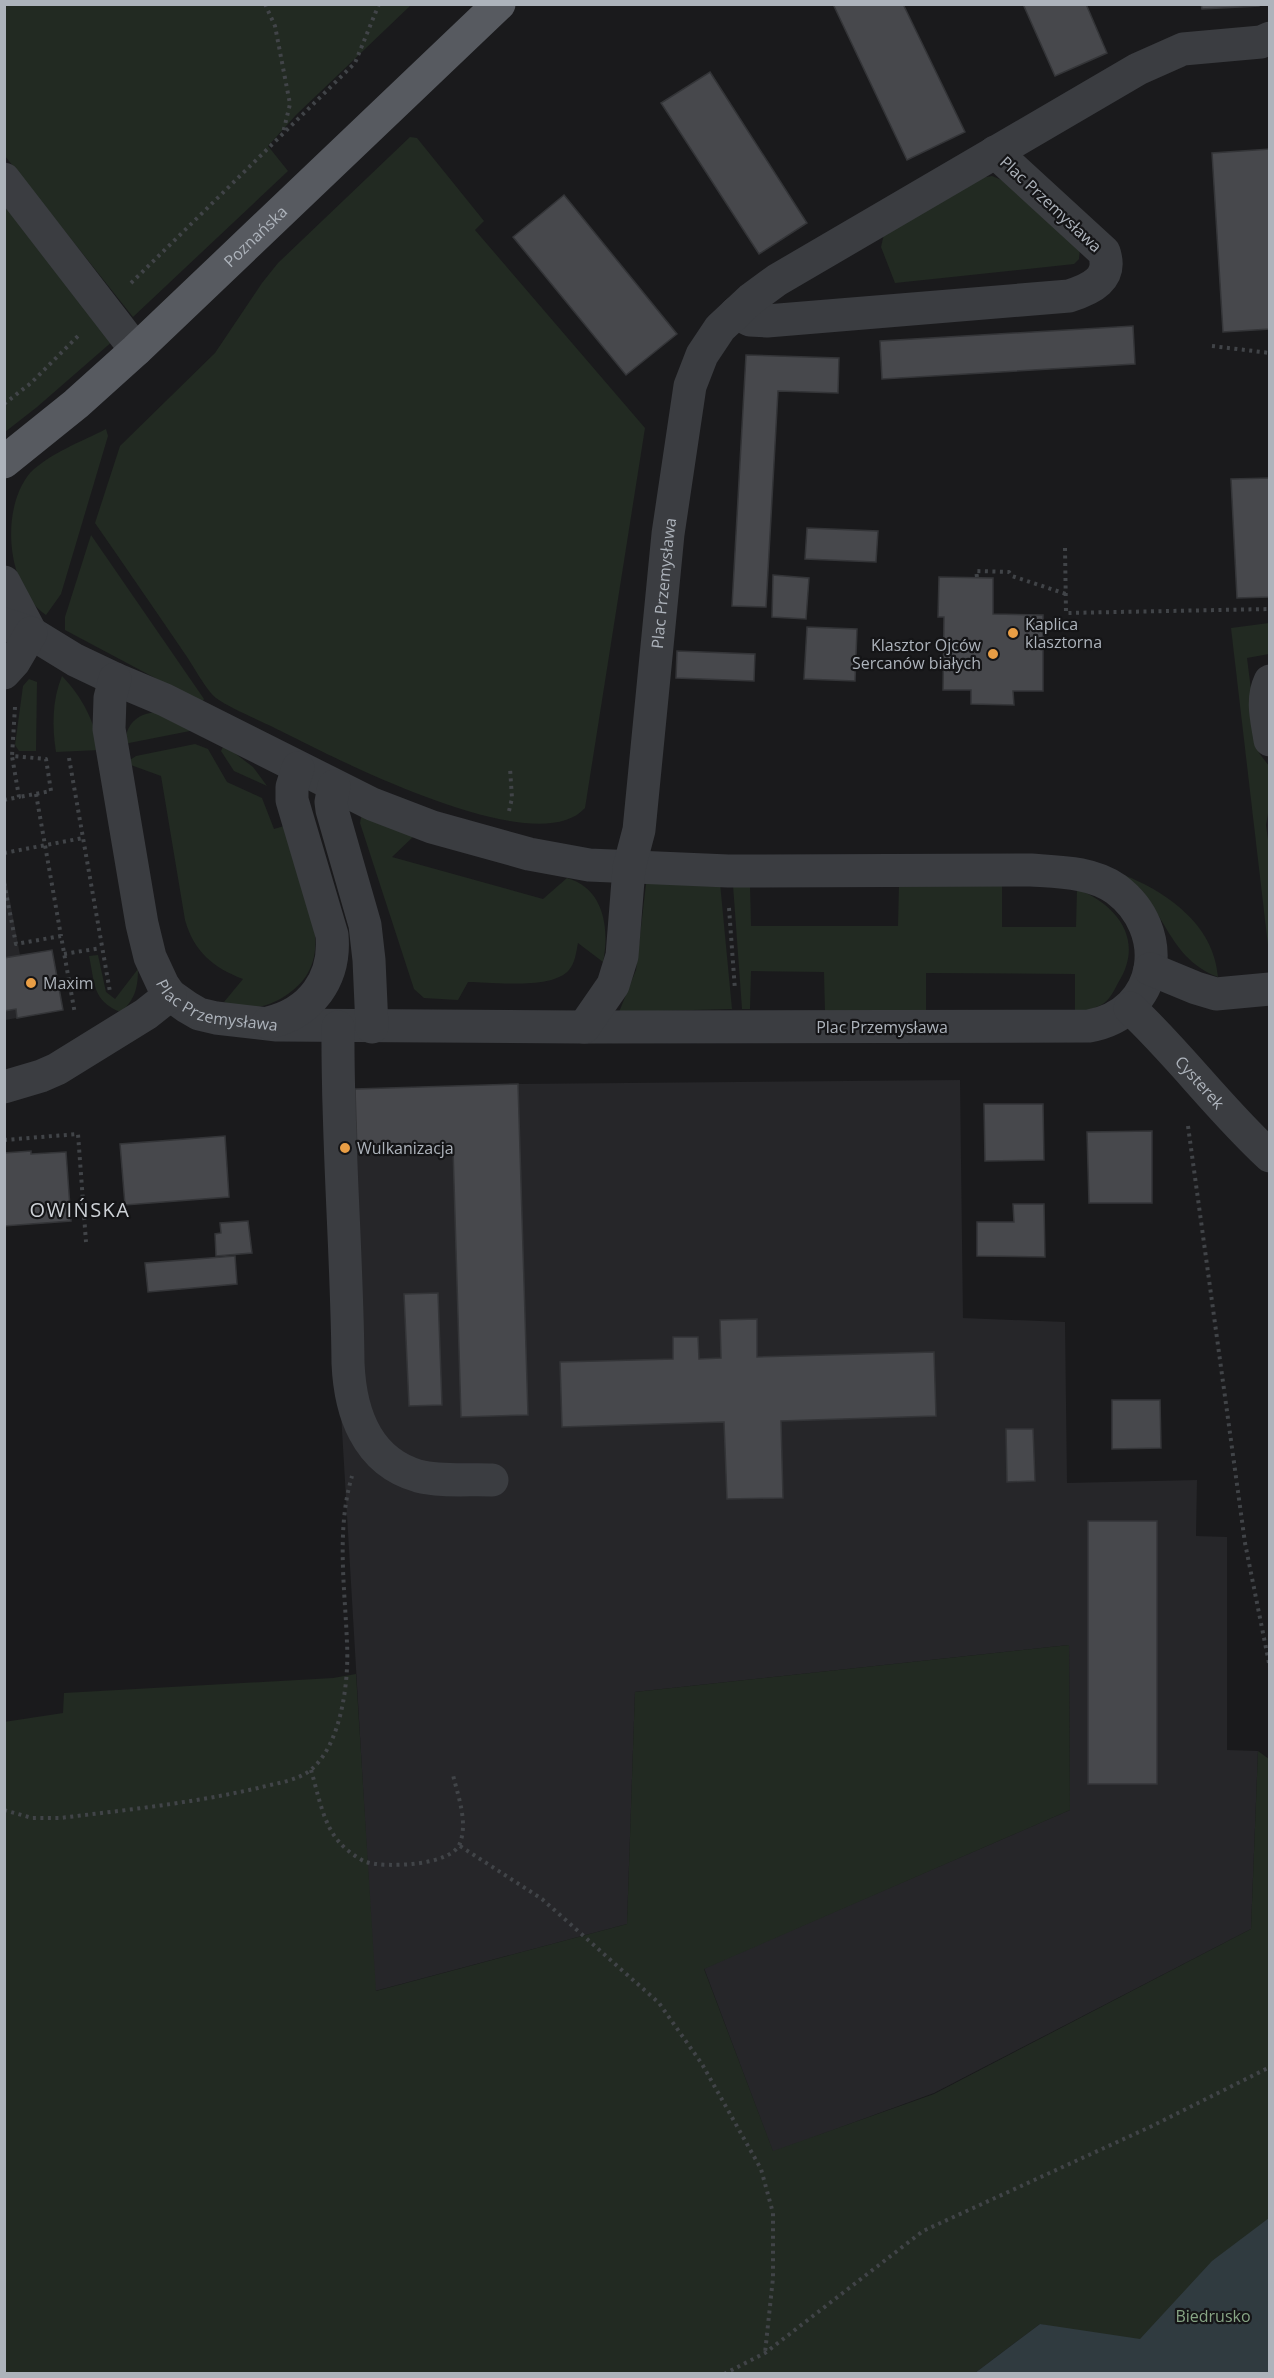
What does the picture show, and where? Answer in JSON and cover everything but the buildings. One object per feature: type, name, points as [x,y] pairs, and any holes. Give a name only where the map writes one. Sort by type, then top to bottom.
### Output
[{"type":"main road","name":"Poznańska","points":[[4,462],[55,422],[136,350],[499,4]]},
{"type":"street","name":"Plac Przemysława","points":[[584,1027],[613,985],[622,956],[629,868],[639,830],[668,534],[690,386],[710,342],[736,313],[777,280],[1138,69],[1169,54],[1196,47],[1261,42],[1269,38]]},
{"type":"street","name":"Plac Przemysława","points":[[736,313],[750,320],[767,321],[1069,296],[1091,288],[1101,279],[1105,271],[1107,263],[1104,252],[995,152]]},
{"type":"street","points":[[4,179],[136,350]]},
{"type":"street","points":[[4,582],[18,628],[10,688]]},
{"type":"street","name":"Plac Przemysława","points":[[18,628],[75,660],[165,700],[334,786],[403,817],[494,845],[572,862],[629,868],[728,872],[1031,870],[1086,876],[1115,889],[1131,903],[1149,937],[1150,969],[1139,998],[1130,1008],[1103,1024],[1072,1027],[338,1027],[266,1023],[199,1014],[170,995],[156,972],[142,924],[109,729],[110,698],[115,679]]},
{"type":"street","points":[[1269,681],[1264,704],[1269,740]]},
{"type":"street","points":[[266,1023],[295,1012],[314,997],[328,976],[334,952],[332,934],[292,800],[292,787],[298,768]]},
{"type":"street","points":[[334,786],[332,810],[365,924],[372,1026]]},
{"type":"street","points":[[1150,969],[1216,994],[1269,989]]},
{"type":"street","points":[[4,1087],[41,1077],[57,1069],[146,1014],[170,995]]},
{"type":"street","name":"Cysterek","points":[[1130,1008],[1170,1048],[1224,1111],[1269,1156]]},
{"type":"street","points":[[338,1027],[338,1136],[346,1250],[349,1381],[356,1413],[368,1440],[395,1465],[419,1476],[435,1479],[492,1479]]},
{"type":"path","points":[[265,4],[275,26],[290,104],[283,134]]},
{"type":"path","points":[[4,404],[31,383],[355,63],[379,4]]},
{"type":"path","points":[[1212,346],[1269,353]]},
{"type":"path","points":[[1065,548],[1066,613],[1269,609]]},
{"type":"path","points":[[977,577],[976,572],[1009,572],[1012,576],[1066,594]]},
{"type":"path","points":[[10,688],[11,746],[19,797]]},
{"type":"path","points":[[4,800],[51,791],[46,759],[12,756]]},
{"type":"path","points":[[69,758],[109,991],[113,994]]},
{"type":"path","points":[[510,768],[512,798]]},
{"type":"path","points":[[36,794],[76,1020]]},
{"type":"path","points":[[4,853],[83,838]]},
{"type":"path","points":[[728,872],[736,1005],[734,1027]]},
{"type":"path","points":[[4,883],[16,944],[61,936]]},
{"type":"path","points":[[64,954],[101,948]]},
{"type":"path","points":[[1205,1089],[1187,1113],[1188,1126],[1245,1543],[1269,1668]]},
{"type":"path","points":[[4,1140],[78,1134],[86,1242]]},
{"type":"path","points":[[4,1810],[16,1815],[46,1820],[231,1794],[298,1777],[311,1770],[321,1760],[336,1730],[344,1697],[347,1647],[343,1545],[345,1512],[356,1461],[368,1440]]},
{"type":"path","points":[[311,1770],[325,1816],[339,1842],[364,1861],[392,1867],[445,1858],[460,1846],[464,1826],[453,1775]]},
{"type":"path","points":[[460,1846],[542,1899],[659,2003],[702,2064],[761,2169],[773,2213],[773,2278],[765,2353]]},
{"type":"path","points":[[724,2373],[765,2353],[923,2231],[1152,2126],[1269,2067]]},
{"type":"shaded area","name":"Maxim","points":[[4,869],[20,955],[52,950],[63,1010],[5,1020]]},
{"type":"shaded area","points":[[960,1080],[963,1318],[1065,1322],[1067,1483],[1197,1480],[1196,1536],[1227,1537],[1227,1750],[1258,1751],[1251,1929],[934,2093],[773,2152],[704,1968],[1070,1810],[1069,1645],[635,1692],[627,1924],[375,1991],[322,1090],[518,1084]]},
{"type":"shaded area","name":"Biedrusko","points":[[1269,2218],[1269,2373],[975,2373],[1040,2324],[1140,2339],[1212,2261]]},
{"type":"green space","points":[[5,5],[411,5],[296,115],[268,146],[288,171],[133,317],[5,156]]},
{"type":"green space","points":[[410,137],[417,138],[484,221],[475,230],[645,428],[585,808],[560,822],[524,823],[482,815],[435,800],[344,762],[222,702],[204,683],[95,523],[120,446],[215,353],[278,263]]},
{"type":"green space","points":[[992,176],[1009,183],[1080,249],[1079,259],[1074,264],[895,283],[881,247],[884,234],[974,179]]},
{"type":"green space","points":[[5,203],[114,340],[5,432]]},
{"type":"green space","points":[[106,429],[108,436],[61,594],[46,615],[22,586],[15,567],[11,526],[14,506],[20,488],[38,466],[56,454]]},
{"type":"green space","points":[[91,535],[204,699],[202,703],[65,630],[65,617]]},
{"type":"green space","points":[[1269,623],[1269,654],[1247,658],[1259,753],[1269,766],[1270,802],[1266,825],[1270,854],[1269,954],[1231,628]]},
{"type":"green space","points":[[62,676],[87,710],[100,750],[56,752],[54,714],[56,694]]},
{"type":"green space","points":[[29,679],[37,682],[36,751],[19,751],[15,745],[23,686]]},
{"type":"green space","points":[[156,712],[195,730],[124,744],[127,731],[134,721],[143,715]]},
{"type":"green space","points":[[195,744],[208,749],[227,782],[262,798],[274,829],[284,826],[312,915],[315,945],[308,972],[299,985],[285,996],[263,1006],[240,1007],[224,1002],[243,979],[214,964],[194,941],[185,920],[161,776],[128,764],[136,756]]},
{"type":"green space","points":[[224,745],[253,767],[267,786],[234,771],[221,751]]},
{"type":"green space","points":[[362,813],[415,835],[392,857],[543,899],[567,878],[579,883],[589,891],[602,911],[606,936],[603,962],[578,943],[574,961],[569,970],[550,980],[522,984],[468,982],[458,1000],[424,998],[414,989],[360,823]]},
{"type":"green space","points":[[1119,873],[1153,889],[1184,911],[1207,940],[1218,977],[1200,968],[1186,956],[1147,898]]},
{"type":"green space","points":[[720,883],[732,1009],[619,1012],[636,970],[646,884]]},
{"type":"green space","points":[[899,884],[1002,886],[1002,927],[1076,927],[1077,889],[1104,905],[1123,926],[1128,939],[1129,953],[1126,968],[1104,1003],[1075,1014],[1075,974],[926,973],[926,1013],[825,1013],[824,972],[751,971],[750,1009],[742,1009],[733,885],[750,885],[751,926],[898,926]]},
{"type":"green space","points":[[98,955],[106,992],[115,999],[138,969],[135,993],[120,1012],[104,1002],[96,990],[89,956]]},
{"type":"green space","points":[[1069,1645],[1070,1810],[704,1969],[773,2151],[934,2094],[1251,1929],[1258,1751],[1269,1759],[1269,2373],[1040,2324],[975,2373],[5,2373],[4,1722],[63,1713],[64,1693],[333,1678],[356,1674],[376,1991],[627,1924],[635,1692]]},
{"type":"place","name":"Kaplica klasztorna","points":[[1013,633]]},
{"type":"place","name":"Klasztor Ojców Sercanów białych","points":[[993,654]]},
{"type":"place","name":"Maxim","points":[[31,983]]},
{"type":"place","name":"Wulkanizacja","points":[[345,1148]]},
{"type":"district","name":"OWIŃSKA","points":[[80,1210]]}]
